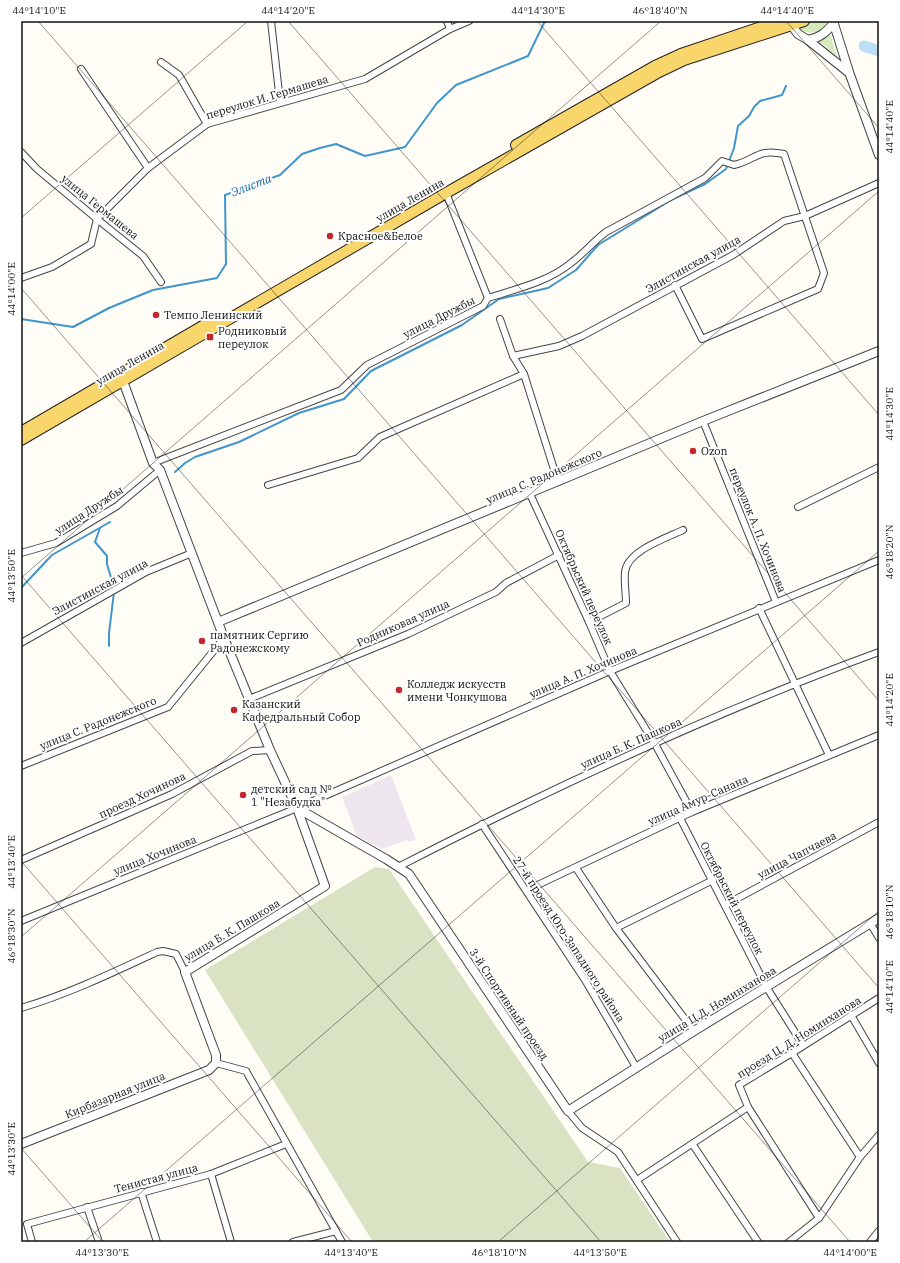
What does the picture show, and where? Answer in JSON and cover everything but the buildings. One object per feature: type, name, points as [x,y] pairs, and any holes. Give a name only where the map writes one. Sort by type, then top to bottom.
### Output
[{"type":"main road","name":"улица Ленина","points":[[21,440],[121,378],[642,73],[681,54],[779,21]]},
{"type":"main road","name":"улица Ленина","points":[[21,432],[121,378],[659,72],[684,60],[790,23],[804,21]]},
{"type":"street","points":[[271,21],[280,102]]},
{"type":"street","points":[[447,21],[450,29]]},
{"type":"street","name":"переулок И. Гермашева","points":[[97,219],[148,168],[207,124],[365,79],[450,29],[469,21]]},
{"type":"street","points":[[808,40],[816,39],[826,32],[834,22]]},
{"type":"street","points":[[834,22],[849,72],[879,155]]},
{"type":"street","points":[[790,23],[798,34],[849,72]]},
{"type":"street","points":[[161,62],[179,75],[207,124]]},
{"type":"street","points":[[81,69],[148,168]]},
{"type":"street","name":"улица Дружбы","points":[[154,463],[341,390],[367,365],[483,306],[488,298],[548,278],[571,264],[592,243],[606,232],[705,178],[722,161],[731,164],[740,164],[753,156],[772,151],[784,154],[805,216]]},
{"type":"street","name":"улица Гермашева","points":[[21,152],[37,169],[143,256],[161,282]]},
{"type":"street","name":"Элистинская улица","points":[[514,356],[559,346],[582,336],[733,255],[784,221],[805,216],[879,184]]},
{"type":"street","points":[[446,192],[488,298]]},
{"type":"street","points":[[675,285],[702,339],[818,289],[824,273],[805,216]]},
{"type":"street","points":[[21,278],[52,267],[91,244],[97,219]]},
{"type":"street","points":[[500,319],[514,356],[524,374],[558,482]]},
{"type":"street","name":"улица С. Радонежского","points":[[218,622],[530,494],[703,421],[879,351]]},
{"type":"street","points":[[268,486],[358,458],[380,437],[524,374]]},
{"type":"street","points":[[121,378],[154,463],[160,470],[224,638],[270,750],[297,808]]},
{"type":"street","name":"переулок А. П. Хочинова","points":[[703,421],[776,602]]},
{"type":"street","points":[[798,507],[879,468]]},
{"type":"street","name":"улица Дружбы","points":[[21,553],[56,543],[116,506],[160,470]]},
{"type":"street","name":"Октябрьский переулок","points":[[530,494],[590,622],[610,671],[655,744],[692,812]]},
{"type":"street","points":[[590,622],[626,603],[625,571],[629,562],[636,553],[683,530]]},
{"type":"street","name":"Элистинская улица","points":[[21,643],[36,633],[146,572],[192,553]]},
{"type":"street","name":"Родниковая улица","points":[[249,699],[408,634],[496,592],[506,583],[559,555]]},
{"type":"street","name":"улица А. П. Хочинова","points":[[297,808],[610,671],[759,608],[879,560]]},
{"type":"street","points":[[759,608],[796,682],[829,755]]},
{"type":"street","name":"улица С. Радонежского","points":[[21,766],[168,707],[224,638]]},
{"type":"street","name":"улица Б. К. Пашкова","points":[[398,867],[524,803],[655,744],[796,682],[879,652]]},
{"type":"street","name":"улица Амур-Санана","points":[[527,890],[692,812],[879,735]]},
{"type":"street","name":"проезд Хочинова","points":[[21,860],[172,794],[252,751],[270,750]]},
{"type":"street","name":"улица Б. К. Пашкова","points":[[21,1008],[45,1001],[104,977],[157,952],[164,951],[176,954],[185,972],[325,886],[297,808]]},
{"type":"street","name":"3-й Спортивный проезд","points":[[297,808],[409,874],[568,1110],[582,1128],[618,1152],[677,1242]]},
{"type":"street","name":"улица Хочинова","points":[[21,921],[297,808]]},
{"type":"street","name":"Октябрьский переулок","points":[[680,818],[726,905],[767,988],[803,1045]]},
{"type":"street","name":"улица Чапчаева","points":[[726,905],[879,822]]},
{"type":"street","name":"27-й проезд Юго-Западного района","points":[[482,824],[527,890],[604,1011],[636,1067]]},
{"type":"street","points":[[576,868],[616,928],[694,1031]]},
{"type":"street","points":[[616,928],[713,880]]},
{"type":"street","name":"улица Ц.Д. Номинханова","points":[[568,1110],[879,918]]},
{"type":"street","points":[[870,923],[879,938]]},
{"type":"street","points":[[185,972],[216,1055],[216,1063],[246,1071],[342,1242]]},
{"type":"street","name":"проезд Ц. Д. Номинханова","points":[[748,1107],[739,1085],[879,998]]},
{"type":"street","points":[[851,1015],[879,1063]]},
{"type":"street","points":[[792,1053],[860,1157]]},
{"type":"street","name":"Кирбазарная улица","points":[[21,1144],[209,1070],[216,1063]]},
{"type":"street","points":[[637,1180],[748,1107],[819,1218]]},
{"type":"street","points":[[789,1242],[819,1218],[860,1157],[879,1135]]},
{"type":"street","name":"Тенистая улица","points":[[32,1242],[27,1224],[211,1174],[286,1144]]},
{"type":"street","points":[[693,1144],[758,1242]]},
{"type":"street","points":[[211,1174],[231,1242]]},
{"type":"street","points":[[141,1192],[158,1242]]},
{"type":"street","points":[[87,1207],[99,1242]]},
{"type":"street","points":[[293,1242],[305,1241],[336,1231]]},
{"type":"street","points":[[870,1242],[879,1231]]},
{"type":"shaded area","points":[[391,775],[416,840],[409,842],[407,840],[382,849],[357,836],[342,797]]},
{"type":"green space","points":[[814,21],[827,21],[821,29],[809,33],[796,26]]},
{"type":"green space","points":[[830,34],[837,56],[819,41]]},
{"type":"green space","points":[[375,867],[389,869],[588,1162],[620,1168],[670,1242],[373,1242],[205,970]]},
{"type":"waterway","name":"Элиста","points":[[21,319],[73,327],[109,308],[153,290],[217,278],[226,264],[225,195],[280,175],[302,154],[320,148],[336,144],[365,156],[405,147],[437,103],[456,85],[528,56],[544,23],[547,21]]},
{"type":"waterway","name":"Элиста","points":[[864,46],[879,51]]},
{"type":"waterway","points":[[175,472],[195,457],[239,442],[299,413],[344,399],[371,371],[462,325],[499,299],[548,288],[576,270],[598,245],[671,200],[705,184],[726,169],[734,148],[738,126],[749,116],[754,107],[760,101],[782,95],[786,86]]},
{"type":"waterway","points":[[21,588],[52,555],[110,522]]},
{"type":"waterway","points":[[100,528],[95,542],[107,556],[107,564],[114,588]]},
{"type":"waterway","points":[[109,646],[114,592]]},
{"type":"place","name":"Красное&Белое","points":[[330,236]]},
{"type":"place","name":"Темпо Ленинский","points":[[156,315]]},
{"type":"place","name":"Родниковый переулок","points":[[210,337]]},
{"type":"place","name":"Ozon","points":[[693,451]]},
{"type":"place","name":"памятник Сергию Радонежскому","points":[[202,641]]},
{"type":"place","name":"Колледж искусств имени Чонкушова","points":[[399,690]]},
{"type":"place","name":"Казанский Кафедральный Собор","points":[[234,710]]},
{"type":"place","name":"детский сад № 1 \"Незабудка\"","points":[[243,795]]}]
